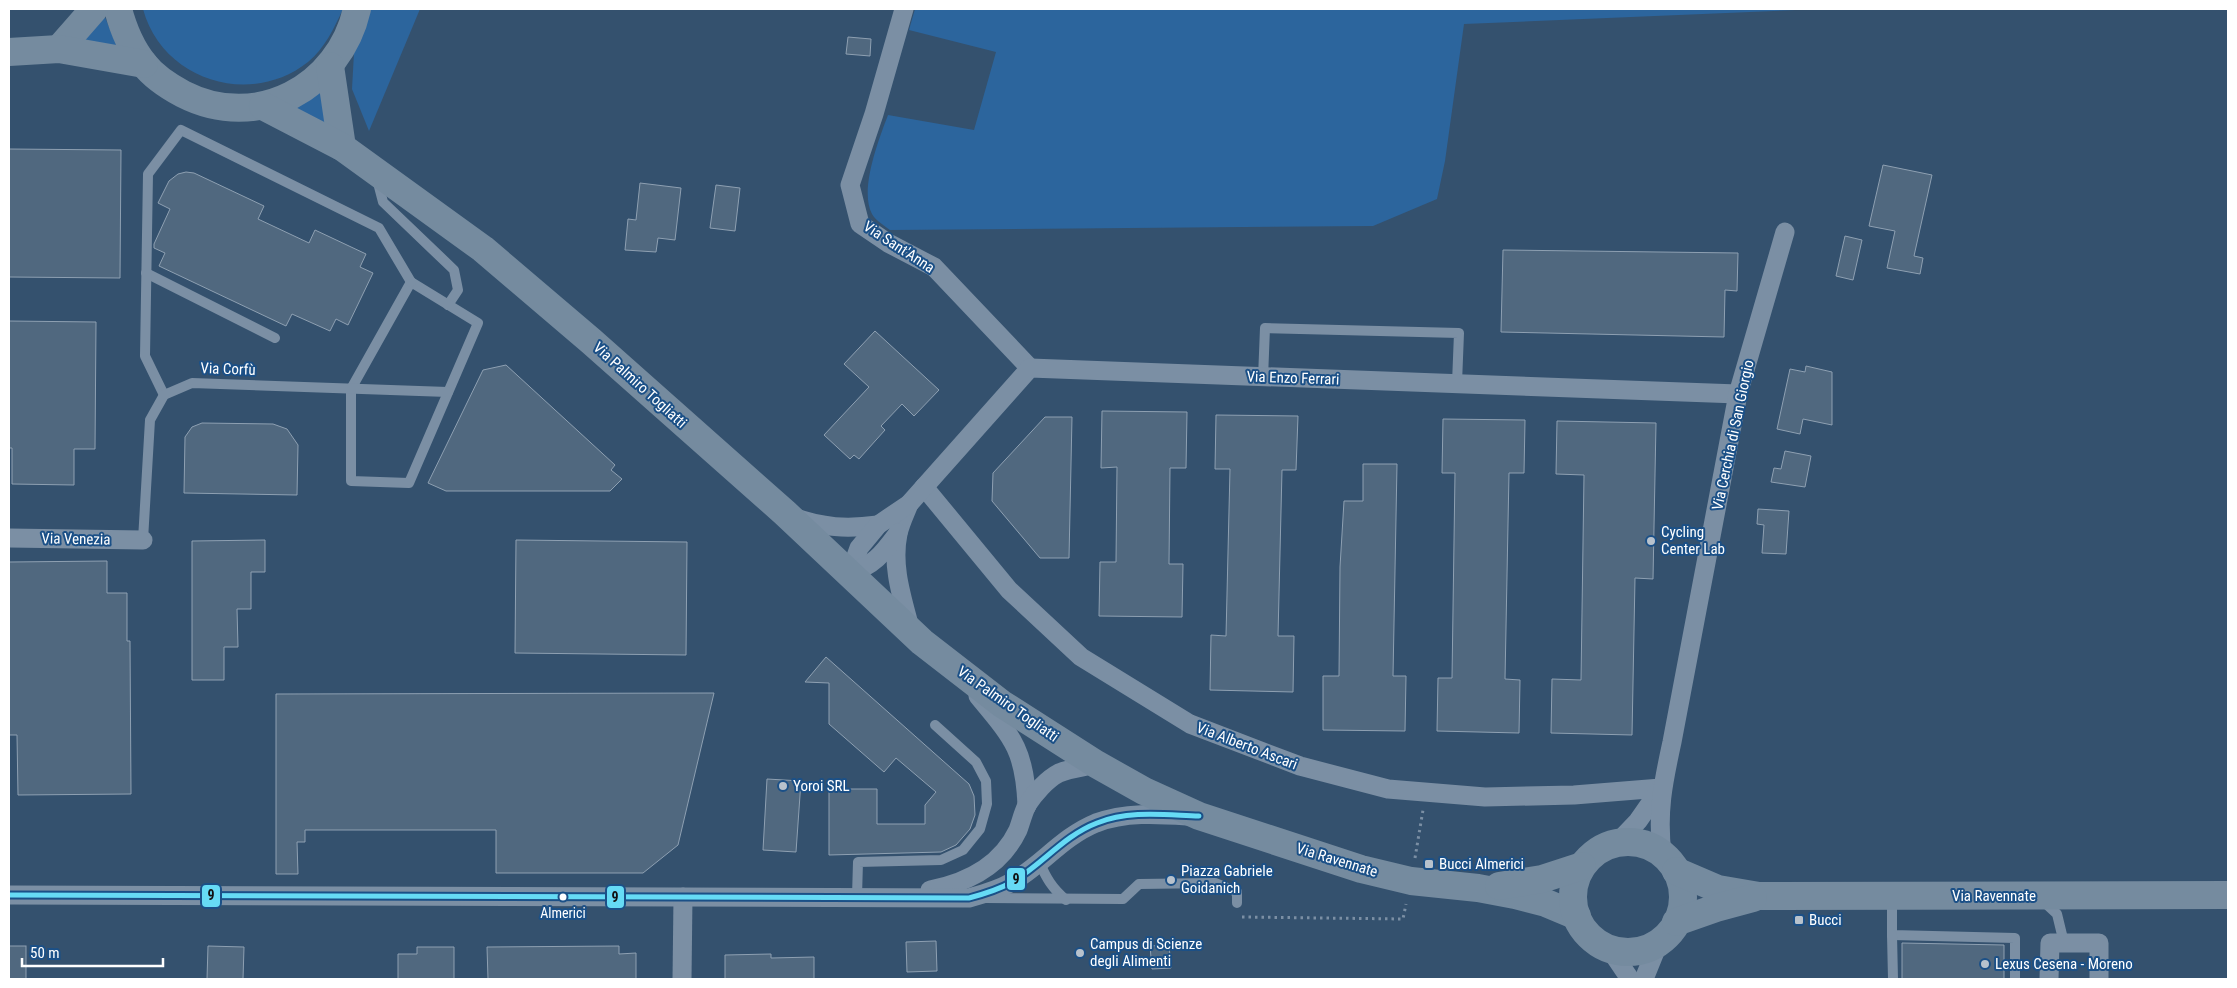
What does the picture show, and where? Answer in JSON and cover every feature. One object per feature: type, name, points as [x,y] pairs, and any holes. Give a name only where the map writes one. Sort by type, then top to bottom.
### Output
[{"type":"main road","points":[[59,49],[94,9]]},
{"type":"main road","points":[[118,9],[123,28],[144,64],[164,84],[200,102],[231,108],[263,106],[298,93],[330,66],[343,48],[353,26],[357,9]]},
{"type":"main road","points":[[9,52],[59,49],[144,64]]},
{"type":"main road","points":[[330,66],[342,146]]},
{"type":"main road","name":"Via Palmiro Togliatti","points":[[263,106],[342,146],[483,249],[591,341],[850,573],[916,637],[1002,704],[1096,764]]},
{"type":"main road","name":"Via Ravennate","points":[[1096,764],[1144,791],[1199,816],[1361,869],[1411,881],[1478,888],[1546,903],[1577,916]]},
{"type":"main road","points":[[1617,843],[1641,844],[1669,862],[1683,897],[1667,932],[1635,951],[1609,948],[1590,935],[1577,916],[1573,899],[1575,882],[1582,866],[1592,855],[1604,847],[1617,843]]},
{"type":"main road","name":"Via Ravennate","points":[[1669,862],[1718,889],[1759,896],[2228,895]]},
{"type":"main road","name":"Via Ravennate","points":[[1478,888],[1542,879],[1582,866]]},
{"type":"main road","name":"Via Ravennate","points":[[1667,932],[1716,908],[1759,896]]},
{"type":"street","name":"Via Sant'Anna","points":[[904,9],[874,114],[850,185],[860,224],[934,267],[1030,368]]},
{"type":"street","name":"Via Cerchia di San Giorgio","points":[[1669,862],[1658,826],[1661,788],[1672,742],[1738,394],[1785,232]]},
{"type":"street","name":"Via Enzo Ferrari","points":[[1030,368],[1738,394]]},
{"type":"street","points":[[850,573],[859,548],[878,525],[909,504],[1030,368]]},
{"type":"street","name":"Via Alberto Ascari","points":[[924,486],[1009,590],[1081,657],[1190,724],[1300,766],[1388,789],[1485,797],[1574,796],[1661,788]]},
{"type":"street","points":[[850,573],[864,569],[877,561],[898,533],[909,504]]},
{"type":"street","points":[[784,514],[812,524],[832,527],[854,528],[878,525]]},
{"type":"street","points":[[898,533],[896,566],[900,588],[916,637]]},
{"type":"street","name":"Via Venezia","points":[[9,538],[143,540]]},
{"type":"street","name":"Via Palmiro Togliatti","points":[[916,637],[971,687],[1009,733]]},
{"type":"street","name":"Via Ravennate","points":[[1009,733],[1022,760],[1026,780],[1027,806]]},
{"type":"street","name":"Via Ravennate","points":[[891,897],[953,886],[984,870],[1004,852],[1017,831],[1027,806],[1044,785],[1059,774],[1096,764]]},
{"type":"street","name":"Via Cerchia di San Giorgio","points":[[1617,843],[1638,821],[1661,788]]},
{"type":"street","name":"Via Ravennate","points":[[9,895],[856,896],[969,898],[995,891],[1014,881],[1055,847],[1096,823],[1117,817],[1148,814],[1199,816]]},
{"type":"street","points":[[682,979],[683,897]]},
{"type":"street","points":[[1644,979],[1667,932]]},
{"type":"street","points":[[2049,979],[2050,943],[2099,943],[2099,979]]},
{"type":"street","points":[[1609,948],[1630,979]]},
{"type":"lane","points":[[143,540],[150,420],[164,395],[145,356],[148,174],[181,130],[379,228],[411,282],[478,323],[410,483],[351,481],[351,388],[411,282]]},
{"type":"lane","points":[[375,170],[383,202],[454,270],[458,290],[448,305]]},
{"type":"lane","points":[[146,273],[275,338]]},
{"type":"lane","points":[[1263,378],[1265,328],[1459,333],[1457,383]]},
{"type":"lane","name":"Via Corfù","points":[[164,395],[192,383],[448,392]]},
{"type":"lane","points":[[856,896],[858,862],[941,860],[963,850],[983,822],[987,804],[986,781],[976,762],[935,725]]},
{"type":"lane","points":[[1039,861],[1053,889],[1066,900]]},
{"type":"lane","points":[[969,898],[1123,899],[1139,884],[1215,883],[1237,892],[1237,903]]},
{"type":"lane","points":[[1892,896],[1893,979]]},
{"type":"lane","points":[[2037,896],[2056,914],[2064,943]]},
{"type":"lane","points":[[1892,935],[2015,938],[2015,979]]},
{"type":"shaded area","points":[[143,9],[343,9],[324,44],[308,62],[285,76],[260,83],[235,84],[211,79],[188,69],[169,54],[153,34]]},
{"type":"shaded area","points":[[370,9],[420,9],[369,131],[352,89],[354,53]]},
{"type":"shaded area","points":[[915,9],[1819,9],[1464,24],[1445,161],[1437,199],[1373,226],[890,230],[873,216],[868,192],[872,165],[888,115],[974,130],[996,52],[909,30]]},
{"type":"shaded area","points":[[105,17],[120,54],[80,45]]},
{"type":"shaded area","points":[[320,87],[327,125],[288,107]]},
{"type":"building","points":[[848,37],[871,39],[870,56],[846,54]]},
{"type":"building","points":[[9,149],[121,150],[120,278],[9,277]]},
{"type":"building","points":[[1883,165],[1932,175],[1914,256],[1923,258],[1920,274],[1887,268],[1895,231],[1869,226]]},
{"type":"building","points":[[194,173],[264,206],[258,219],[309,243],[315,230],[366,254],[360,267],[373,273],[348,325],[336,319],[330,331],[292,314],[286,326],[159,266],[165,253],[154,248],[154,244],[170,209],[158,203],[169,181],[178,174]]},
{"type":"building","points":[[640,183],[681,188],[675,240],[658,238],[656,252],[625,250],[628,219],[636,220]]},
{"type":"building","points":[[716,185],[740,188],[735,231],[710,228]]},
{"type":"building","points":[[1845,236],[1862,240],[1853,280],[1836,276]]},
{"type":"building","points":[[1503,250],[1738,253],[1737,291],[1725,290],[1724,337],[1501,332]]},
{"type":"building","points":[[9,321],[96,322],[95,449],[74,449],[74,485],[12,484],[12,448],[9,448]]},
{"type":"building","points":[[875,331],[939,390],[914,416],[902,404],[881,426],[885,430],[859,459],[854,455],[850,459],[824,435],[869,387],[844,364]]},
{"type":"building","points":[[506,365],[615,465],[611,470],[622,479],[610,491],[446,491],[428,483],[483,370]]},
{"type":"building","points":[[1806,366],[1832,372],[1832,425],[1803,419],[1800,434],[1777,429],[1790,369],[1805,372]]},
{"type":"building","points":[[1102,411],[1187,412],[1186,468],[1170,468],[1169,564],[1183,564],[1182,617],[1099,616],[1100,562],[1116,562],[1117,467],[1101,468]]},
{"type":"building","points":[[1216,415],[1298,416],[1296,470],[1282,470],[1278,636],[1294,636],[1293,692],[1210,690],[1211,635],[1226,636],[1230,469],[1215,469]]},
{"type":"building","points":[[1045,417],[1072,417],[1069,558],[1040,558],[992,501],[993,473]]},
{"type":"building","points":[[1443,419],[1525,420],[1524,473],[1509,473],[1505,679],[1520,680],[1519,733],[1437,731],[1438,678],[1452,678],[1455,473],[1442,473]]},
{"type":"building","points":[[1557,421],[1656,423],[1653,579],[1635,578],[1632,735],[1551,733],[1552,679],[1581,680],[1584,475],[1556,474]]},
{"type":"building","points":[[202,423],[273,424],[287,429],[298,445],[297,495],[184,493],[185,437],[192,427]]},
{"type":"building","points":[[1785,451],[1811,456],[1805,487],[1771,482],[1774,468],[1781,469]]},
{"type":"building","points":[[1363,464],[1397,464],[1393,676],[1406,676],[1405,731],[1323,730],[1323,676],[1339,676],[1340,567],[1344,501],[1363,501]]},
{"type":"building","points":[[1758,509],[1789,511],[1786,554],[1762,553],[1764,525],[1757,524]]},
{"type":"building","points":[[265,540],[265,572],[251,572],[251,609],[237,609],[238,647],[224,647],[224,680],[192,680],[192,541]]},
{"type":"building","points":[[516,540],[687,542],[686,655],[515,653]]},
{"type":"building","points":[[107,561],[107,593],[127,593],[127,641],[130,641],[131,794],[18,795],[17,735],[9,735],[9,562]]},
{"type":"building","points":[[826,657],[969,784],[974,796],[975,815],[970,829],[956,845],[941,852],[829,855],[829,789],[877,789],[877,824],[925,824],[925,805],[936,792],[896,758],[884,772],[829,724],[829,683],[805,682]]},
{"type":"building","points":[[714,693],[678,845],[643,873],[496,873],[496,830],[305,830],[305,842],[297,842],[298,874],[276,874],[276,694]]},
{"type":"building","points":[[767,779],[801,781],[796,852],[763,850]]},
{"type":"building","points":[[936,941],[937,971],[907,972],[906,942]]},
{"type":"building","points":[[1902,943],[2004,945],[2004,979],[1902,979]]},
{"type":"building","points":[[1169,945],[1171,968],[1152,969],[1150,946]]},
{"type":"building","points":[[9,946],[26,946],[26,979],[9,979]]},
{"type":"building","points":[[208,946],[244,947],[243,979],[207,979]]},
{"type":"building","points":[[619,946],[619,954],[636,953],[636,979],[488,979],[487,947]]},
{"type":"building","points":[[417,947],[454,947],[454,979],[398,979],[398,954],[417,954]]},
{"type":"building","points":[[771,954],[771,958],[814,957],[814,979],[725,979],[725,955]]},
{"type":"transit line","name":"9","points":[[9,895],[969,898],[996,890],[1012,882],[1074,835],[1097,823],[1122,816],[1134,815],[1199,816]]},
{"type":"place","name":"Cycling Center Lab","points":[[1651,541]]},
{"type":"place","name":"Yoroi SRL","points":[[783,786]]},
{"type":"place","name":"Bucci Almerici","points":[[1429,864]]},
{"type":"place","name":"Piazza Gabriele Goidanich","points":[[1171,880]]},
{"type":"place","name":"Almerici","points":[[563,897]]},
{"type":"place","name":"Bucci","points":[[1799,920]]},
{"type":"place","name":"Campus di Scienze degli Alimenti","points":[[1080,953]]},
{"type":"place","name":"Lexus Cesena - Moreno","points":[[1985,964]]}]
